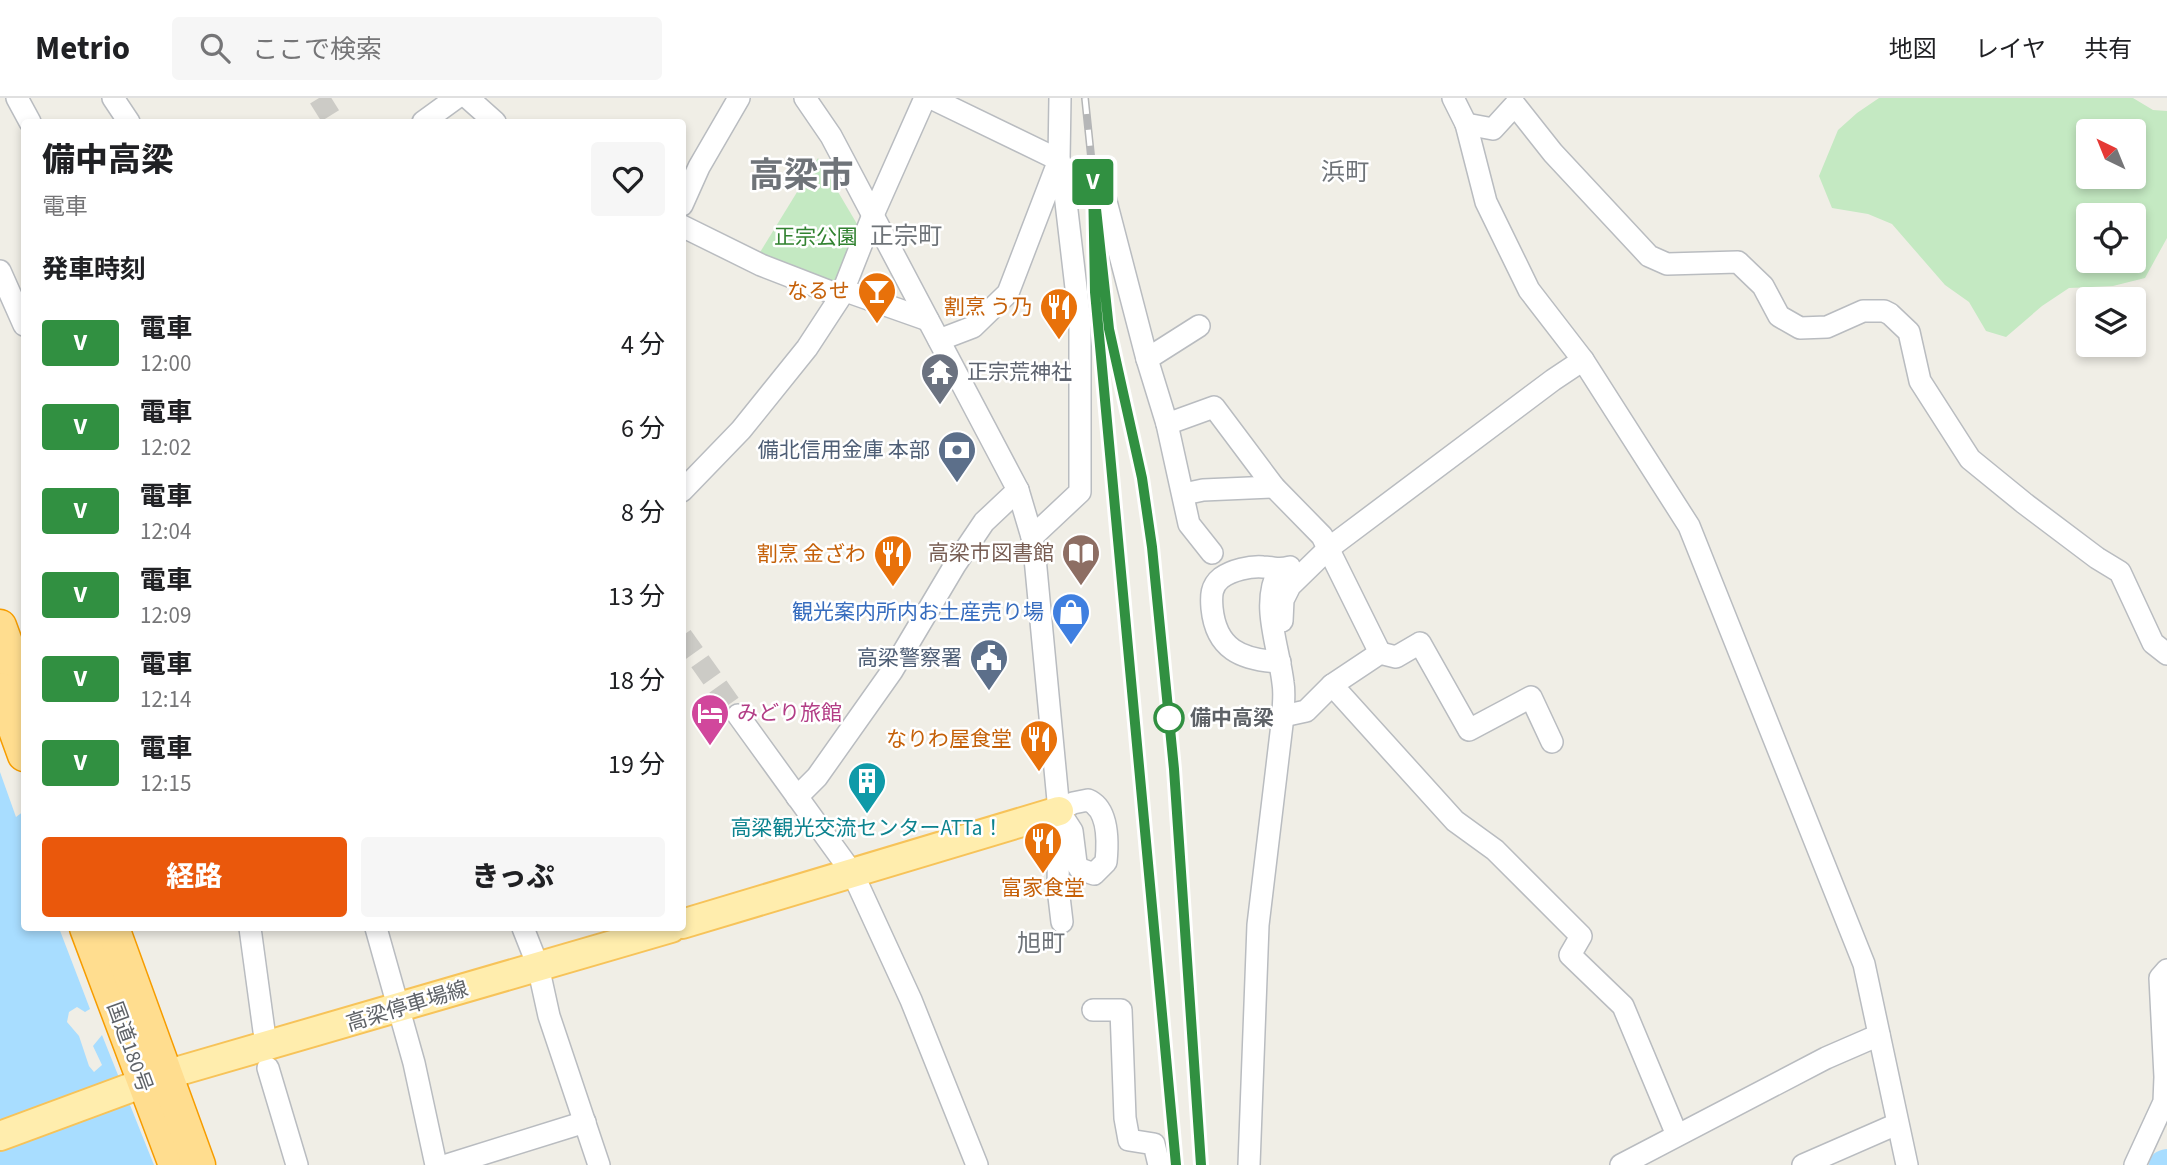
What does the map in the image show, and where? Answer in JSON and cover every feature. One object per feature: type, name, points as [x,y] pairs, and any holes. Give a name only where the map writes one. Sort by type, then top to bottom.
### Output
[{"type":"highway","points":[[0,626],[21,684]]},
{"type":"highway","points":[[0,689],[21,747]]},
{"type":"highway","name":"国道180号","points":[[87,931],[175,1165]]},
{"type":"highway","name":"国道180号","points":[[114,931],[144,1083],[199,1165]]},
{"type":"main road","points":[[686,923],[1059,811]]},
{"type":"main road","name":"高梁停車場線","points":[[0,1136],[144,1083],[660,931]]},
{"type":"street","points":[[17,98],[28,119]]},
{"type":"street","points":[[113,98],[127,119]]},
{"type":"street","points":[[427,119],[456,98]]},
{"type":"street","points":[[468,98],[492,119]]},
{"type":"street","points":[[686,196],[699,167],[739,98]]},
{"type":"street","points":[[805,98],[831,136],[1018,490],[1032,537],[1059,811],[1058,888],[1062,922]]},
{"type":"street","points":[[686,487],[741,430],[807,348],[842,293],[925,98]]},
{"type":"street","points":[[931,98],[1059,160],[1062,168],[1080,322],[1080,492],[1032,537]]},
{"type":"street","points":[[939,341],[973,327],[1009,293],[1059,160],[1060,98]]},
{"type":"street","points":[[1453,98],[1466,124],[1486,202],[1529,290],[1583,360],[1689,526],[1853,931],[1864,964],[1907,1165]]},
{"type":"street","points":[[1466,124],[1493,129],[1514,102],[1553,153],[1649,256],[1667,264],[1738,262],[1763,286],[1779,316],[1800,328],[1827,327],[1863,311],[1884,311],[1890,314],[1909,332],[1920,381],[1970,459],[2097,558],[2120,572],[2153,643],[2167,654]]},
{"type":"street","points":[[1102,186],[1147,359],[1167,424],[1189,524],[1212,553]]},
{"type":"street","points":[[686,231],[761,265],[928,320]]},
{"type":"street","points":[[0,271],[21,318]]},
{"type":"street","points":[[1147,359],[1199,326]]},
{"type":"street","points":[[1280,662],[1285,649],[1282,616],[1286,593],[1298,578],[1329,548],[1583,360]]},
{"type":"street","points":[[1167,424],[1214,407],[1273,487],[1322,536],[1380,653]]},
{"type":"street","points":[[1184,495],[1203,490],[1273,487]]},
{"type":"street","points":[[797,797],[817,777],[892,671],[984,522],[1018,490]]},
{"type":"street","points":[[1280,662],[1258,661],[1244,656],[1221,640],[1213,623],[1212,592],[1216,583],[1236,570],[1263,567],[1279,570],[1302,562],[1318,550],[1329,548]]},
{"type":"street","points":[[1249,1165],[1258,925],[1283,716],[1284,686],[1270,591],[1279,570]]},
{"type":"street","points":[[1283,716],[1307,711],[1332,685],[1380,653],[1396,657],[1420,643],[1469,730],[1531,697],[1552,742]]},
{"type":"street","points":[[1332,685],[1454,821],[1494,849],[1581,936],[1570,955],[1623,1006],[1677,1135]]},
{"type":"street","points":[[738,715],[853,874],[911,1000],[977,1165]]},
{"type":"street","points":[[250,931],[264,1031]]},
{"type":"street","points":[[377,931],[428,1121],[436,1165]]},
{"type":"street","points":[[524,931],[538,966],[549,1016],[599,1165]]},
{"type":"street","points":[[2135,1165],[2164,1102],[2160,978],[2167,970]]},
{"type":"street","points":[[1093,1010],[1121,1010],[1125,1118],[1129,1140],[1154,1144],[1159,1165]]},
{"type":"street","points":[[1621,1165],[1826,1058],[1879,1035]]},
{"type":"street","points":[[268,1068],[297,1165]]},
{"type":"street","points":[[447,1165],[585,1122]]},
{"type":"street","points":[[1803,1165],[1897,1124]]},
{"type":"green space","points":[[1879,98],[2133,98],[2153,110],[2167,111],[2167,238],[2145,278],[2113,286],[2069,288],[2042,306],[2006,337],[1986,331],[1969,302],[1945,285],[1892,224],[1868,214],[1832,208],[1819,176],[1838,130]]},
{"type":"green space","name":"正宗公園","points":[[818,158],[860,229],[840,283],[831,287],[757,257]]},
{"type":"water","points":[[0,772],[16,817],[21,813],[21,931],[60,931],[90,1009],[85,1012],[77,1007],[69,1012],[67,1022],[79,1036],[89,1066],[94,1072],[102,1065],[93,1046],[102,1035],[154,1165],[0,1165]]},
{"type":"tunnel","points":[[319,98],[332,119]]},
{"type":"tunnel","points":[[686,642],[738,715]]},
{"type":"railway","points":[[1085,98],[1109,329],[1142,478],[1152,547],[1174,769],[1201,1165]]},
{"type":"railway","points":[[1096,296],[1176,1165]]},
{"type":"train","name":"V","points":[[1176,1165],[1095,292],[1093,181],[1109,329],[1142,478],[1152,547],[1174,769],[1201,1165]]},
{"type":"place","name":"なるせ","points":[[877,325]]},
{"type":"place","name":"割烹 う乃","points":[[1059,341]]},
{"type":"place","name":"正宗荒神社","points":[[940,406]]},
{"type":"place","name":"備北信用金庫 本部","points":[[957,484]]},
{"type":"place","name":"高梁市図書館","points":[[1081,587]]},
{"type":"place","name":"割烹 金ざわ","points":[[893,588]]},
{"type":"place","name":"観光案内所内お土産売り場","points":[[1071,646]]},
{"type":"place","name":"高梁警察署","points":[[989,692]]},
{"type":"place","name":"備中高梁","points":[[1169,718]]},
{"type":"place","name":"みどり旅館","points":[[710,747]]},
{"type":"place","name":"なりわ屋食堂","points":[[1039,773]]},
{"type":"place","name":"高梁観光交流センターATTa！","points":[[867,815]]},
{"type":"place","name":"富家食堂","points":[[1043,875]]},
{"type":"district","name":"浜町","points":[[1345,172]]},
{"type":"district","name":"高梁市","points":[[801,175]]},
{"type":"district","name":"正宗町","points":[[906,236]]},
{"type":"district","name":"旭町","points":[[1041,943]]}]
